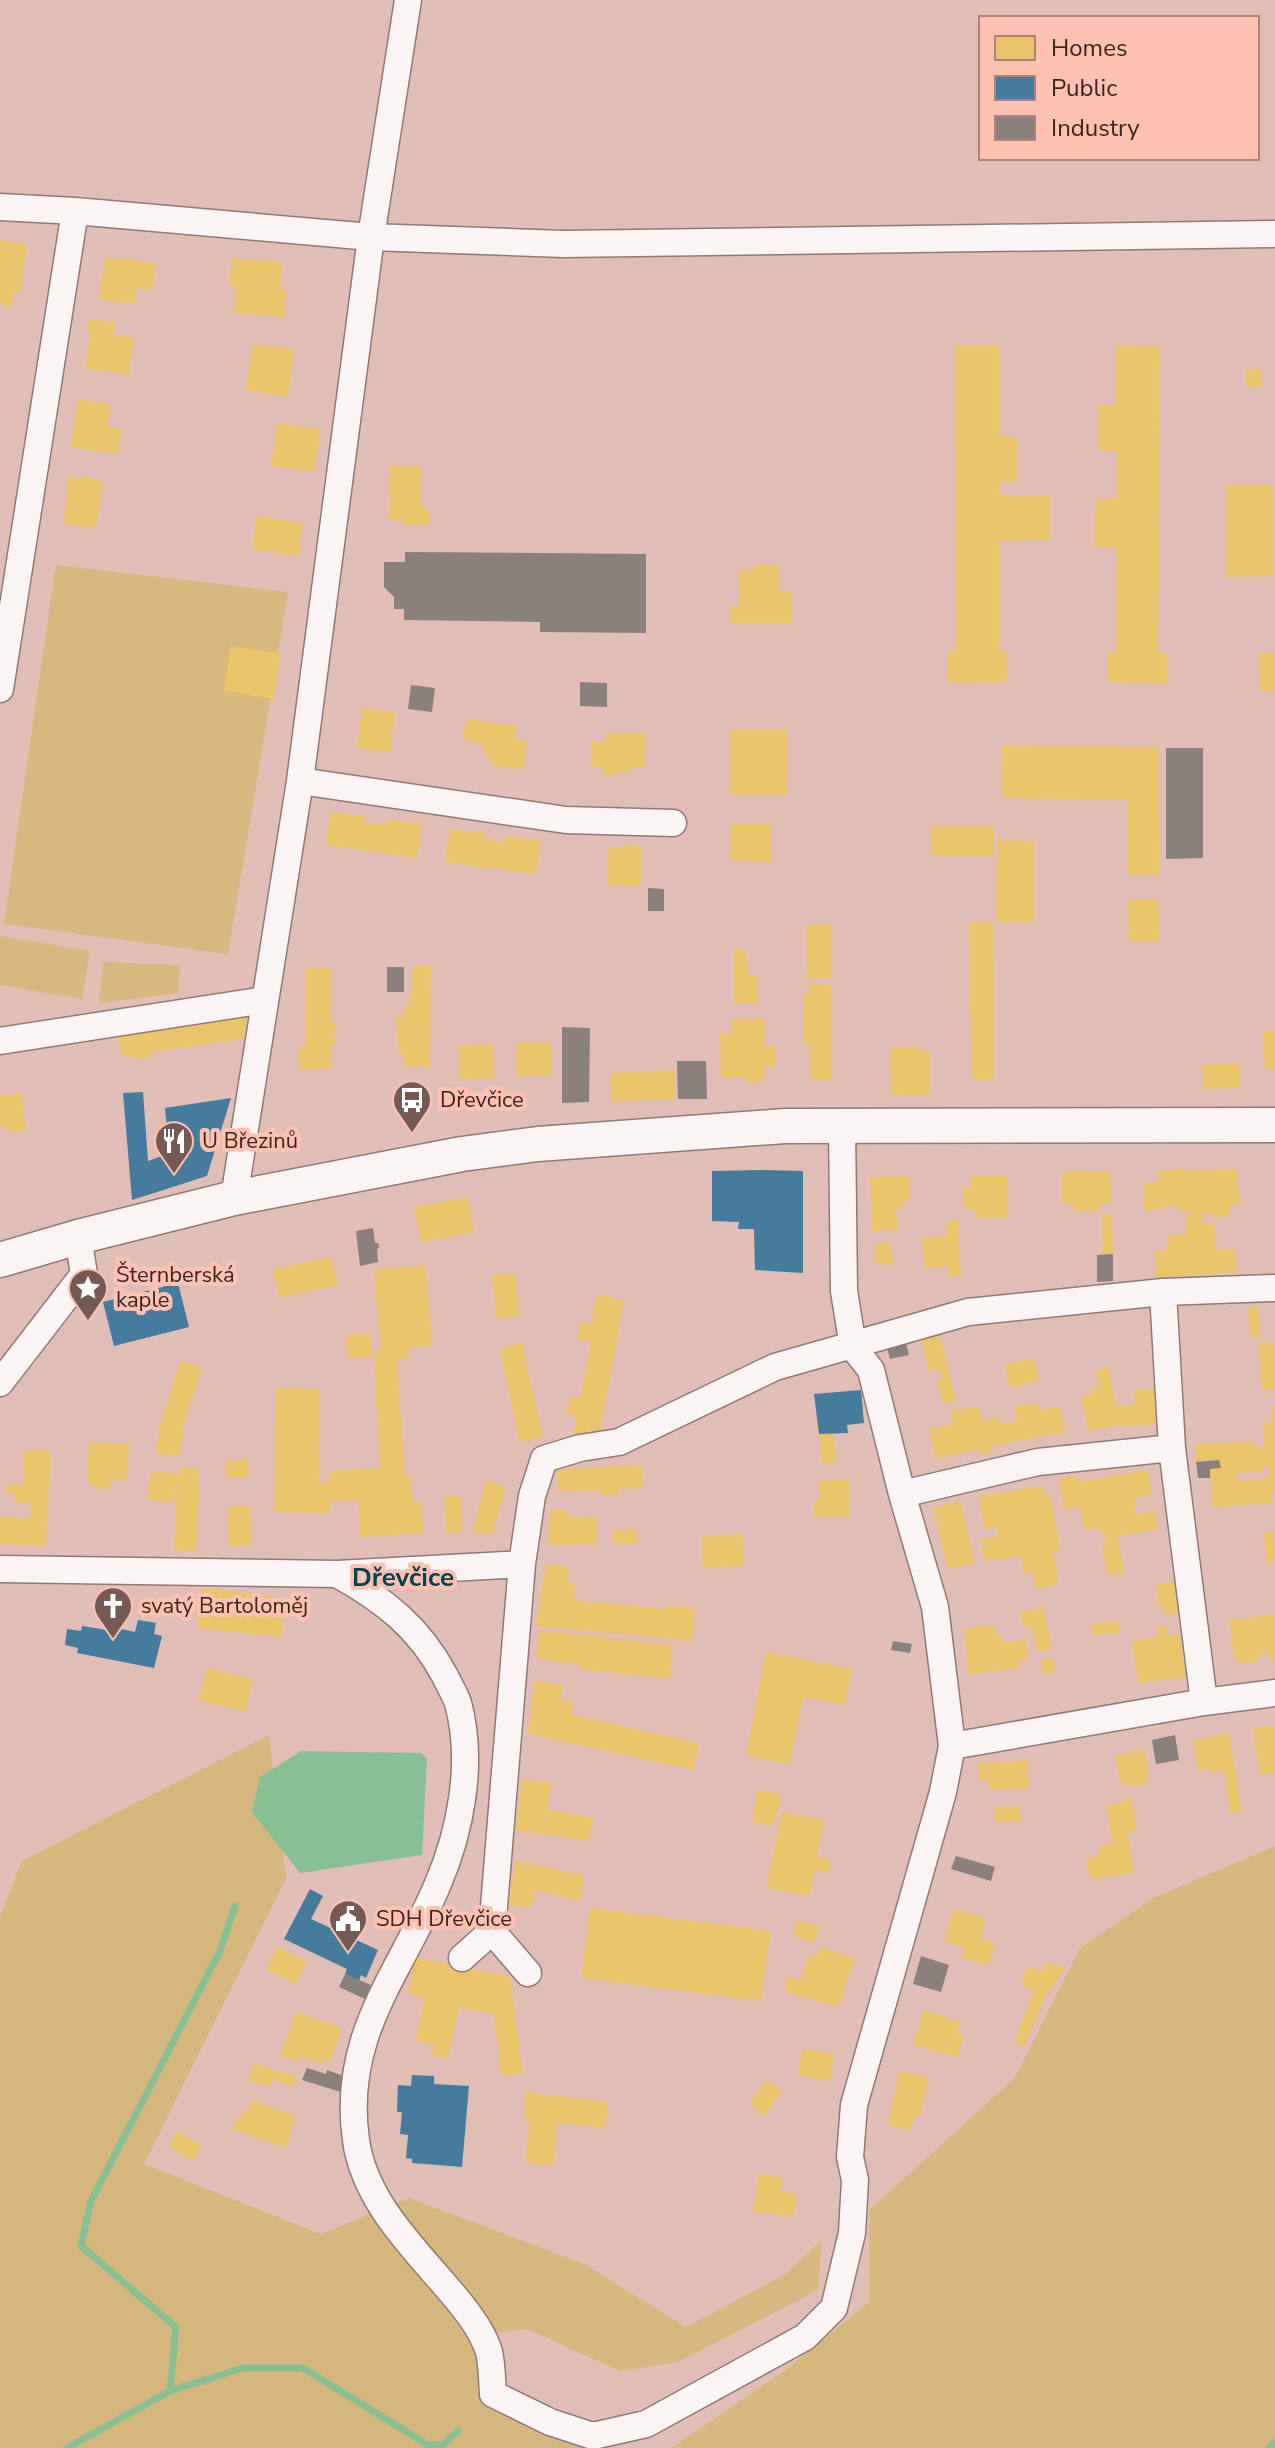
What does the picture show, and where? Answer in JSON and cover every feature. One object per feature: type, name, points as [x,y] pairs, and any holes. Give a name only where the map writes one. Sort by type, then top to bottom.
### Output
[{"type":"main road","points":[[0,1260],[234,1198],[462,1154],[538,1144],[785,1126],[1275,1125]]},
{"type":"street","points":[[234,1198],[300,781],[371,237],[408,0]]},
{"type":"street","points":[[0,207],[371,237],[563,244],[1275,234]]},
{"type":"street","points":[[0,689],[75,211]]},
{"type":"street","points":[[300,781],[566,820],[673,823]]},
{"type":"street","points":[[0,1041],[265,1000]]},
{"type":"street","points":[[337,1574],[372,1593],[398,1614],[433,1653],[458,1701],[464,1762],[461,1808],[452,1848],[437,1887],[363,2037],[354,2076],[353,2112],[364,2176],[373,2194],[409,2242],[467,2310],[489,2351],[493,2394],[550,2422],[593,2436],[646,2424],[805,2337],[834,2308],[852,2233],[855,2180],[850,2157],[854,2105],[943,1792],[952,1746],[935,1607],[871,1370],[853,1347],[844,1291],[842,1127]]},
{"type":"street","points":[[0,1383],[84,1274],[78,1237]]},
{"type":"street","points":[[462,1958],[492,1931],[522,1564],[532,1496],[544,1459],[580,1448],[619,1442],[775,1367],[968,1312],[1163,1292],[1275,1288]]},
{"type":"street","points":[[1163,1292],[1172,1448],[1204,1702]]},
{"type":"street","points":[[902,1494],[1038,1462],[1172,1448]]},
{"type":"street","points":[[0,1569],[337,1574],[522,1564]]},
{"type":"street","points":[[952,1746],[1204,1702],[1275,1693]]},
{"type":"street","points":[[492,1931],[528,1973]]},
{"type":"shaded area","points":[[56,565],[288,592],[228,954],[4,924]]},
{"type":"shaded area","points":[[0,936],[90,951],[82,999],[0,985]]},
{"type":"shaded area","points":[[103,962],[180,965],[178,993],[99,1003]]},
{"type":"shaded area","points":[[269,1735],[286,1879],[144,2164],[321,2234],[409,2198],[584,2264],[686,2327],[786,2274],[822,2240],[818,2290],[678,2362],[620,2371],[527,2329],[472,2336],[493,2407],[583,2448],[0,2448],[0,1917],[22,1861]]},
{"type":"shaded area","points":[[301,1751],[421,1753],[427,1758],[422,1855],[300,1873],[252,1812],[260,1777]]},
{"type":"shaded area","points":[[1275,1846],[1275,2448],[671,2448],[791,2366],[869,2302],[869,2210],[1015,2078],[1080,1948],[1153,1898]]},
{"type":"building: Homes","points":[[0,240],[27,244],[20,294],[14,292],[12,306],[0,304]]},
{"type":"building: Homes","points":[[105,257],[156,264],[152,290],[137,288],[135,304],[99,300]]},
{"type":"building: Homes","points":[[231,258],[282,262],[280,289],[286,289],[285,317],[234,313],[236,286],[229,285]]},
{"type":"building: Homes","points":[[89,319],[115,322],[113,335],[134,338],[129,375],[85,368]]},
{"type":"building: Homes","points":[[253,344],[294,349],[288,397],[246,390]]},
{"type":"building: Homes","points":[[955,345],[999,345],[999,437],[1017,437],[1017,482],[999,482],[999,496],[1050,495],[1050,540],[999,541],[999,651],[1006,651],[1007,682],[948,683],[948,652],[956,651]]},
{"type":"building: Homes","points":[[1116,345],[1159,346],[1158,653],[1167,653],[1167,684],[1108,682],[1108,652],[1116,652],[1117,548],[1094,548],[1095,499],[1117,498],[1117,451],[1098,451],[1098,405],[1116,405]]},
{"type":"building: Homes","points":[[1246,369],[1261,369],[1262,387],[1246,387]]},
{"type":"building: Homes","points":[[78,399],[111,404],[108,427],[122,429],[118,454],[71,447]]},
{"type":"building: Homes","points":[[277,423],[321,429],[315,472],[271,466]]},
{"type":"building: Homes","points":[[389,466],[421,466],[421,504],[430,512],[430,525],[403,525],[403,520],[388,520],[391,495]]},
{"type":"building: Homes","points":[[84,476],[103,482],[96,528],[64,524],[68,477],[80,479]]},
{"type":"building: Homes","points":[[1226,485],[1274,485],[1274,576],[1226,577]]},
{"type":"building: Homes","points":[[257,516],[303,523],[299,556],[252,549]]},
{"type":"building: Homes","points":[[754,565],[779,565],[779,592],[792,592],[792,623],[730,623],[730,606],[739,606],[739,570],[754,570]]},
{"type":"building: Homes","points":[[230,646],[280,653],[274,699],[224,691]]},
{"type":"building: Homes","points":[[1259,653],[1275,653],[1275,691],[1260,691]]},
{"type":"building: Homes","points":[[362,708],[395,713],[390,753],[357,748]]},
{"type":"building: Homes","points":[[466,719],[516,726],[515,735],[527,741],[524,769],[495,766],[483,751],[484,744],[463,740]]},
{"type":"building: Homes","points":[[730,729],[787,729],[787,795],[730,795]]},
{"type":"building: Homes","points":[[605,733],[646,733],[645,768],[630,767],[630,772],[604,776],[604,767],[591,767],[592,742],[605,742]]},
{"type":"building: Homes","points":[[1001,745],[1158,747],[1159,875],[1128,875],[1128,800],[1002,798]]},
{"type":"building: Homes","points":[[330,812],[365,816],[364,822],[386,825],[387,820],[422,824],[417,858],[326,845]]},
{"type":"building: Homes","points":[[731,824],[772,824],[772,862],[730,861]]},
{"type":"building: Homes","points":[[931,826],[994,826],[994,856],[931,856]]},
{"type":"building: Homes","points":[[450,829],[485,833],[484,839],[506,842],[506,836],[541,841],[536,874],[445,862]]},
{"type":"building: Homes","points":[[997,840],[1034,841],[1034,922],[996,922]]},
{"type":"building: Homes","points":[[627,844],[641,847],[641,886],[608,886],[608,847],[624,847]]},
{"type":"building: Homes","points":[[1158,899],[1159,941],[1129,942],[1128,900]]},
{"type":"building: Homes","points":[[969,921],[993,922],[994,1079],[972,1079]]},
{"type":"building: Homes","points":[[832,924],[832,978],[807,979],[806,925]]},
{"type":"building: Homes","points":[[734,949],[746,950],[748,975],[758,975],[758,1004],[734,1004]]},
{"type":"building: Homes","points":[[413,966],[431,966],[430,1067],[403,1067],[404,1054],[399,1054],[396,1015],[404,1015],[404,1006],[409,1006]]},
{"type":"building: Homes","points":[[305,968],[331,968],[331,1022],[336,1022],[336,1033],[331,1033],[331,1036],[336,1036],[336,1045],[331,1045],[331,1069],[299,1070],[299,1046],[305,1046]]},
{"type":"building: Homes","points":[[809,984],[832,985],[832,1080],[810,1080],[810,1045],[804,1045],[804,994],[810,994]]},
{"type":"building: Homes","points":[[248,1016],[243,1039],[152,1052],[152,1057],[136,1060],[135,1056],[123,1057],[117,1036]]},
{"type":"building: Homes","points":[[731,1019],[765,1019],[765,1047],[775,1046],[776,1066],[765,1066],[765,1078],[761,1079],[761,1083],[746,1083],[746,1078],[721,1078],[720,1033],[732,1033]]},
{"type":"building: Homes","points":[[1275,1030],[1275,1069],[1265,1069],[1263,1031]]},
{"type":"building: Homes","points":[[550,1042],[552,1075],[517,1077],[515,1043]]},
{"type":"building: Homes","points":[[493,1044],[495,1078],[460,1079],[458,1046]]},
{"type":"building: Homes","points":[[921,1047],[921,1052],[930,1052],[930,1094],[891,1095],[890,1048]]},
{"type":"building: Homes","points":[[1202,1064],[1240,1064],[1240,1088],[1203,1089]]},
{"type":"building: Homes","points":[[674,1070],[675,1099],[611,1102],[610,1073]]},
{"type":"building: Homes","points":[[21,1093],[26,1130],[9,1132],[8,1126],[0,1125],[0,1096]]},
{"type":"building: Homes","points":[[1237,1169],[1241,1205],[1230,1205],[1230,1216],[1202,1214],[1203,1223],[1215,1223],[1216,1249],[1235,1249],[1237,1272],[1156,1278],[1155,1250],[1168,1249],[1168,1235],[1186,1234],[1186,1216],[1190,1216],[1190,1212],[1179,1213],[1178,1206],[1144,1211],[1143,1183],[1158,1182],[1158,1171]]},
{"type":"building: Homes","points":[[1110,1172],[1111,1203],[1100,1203],[1101,1211],[1073,1211],[1073,1203],[1062,1204],[1062,1173]]},
{"type":"building: Homes","points":[[970,1175],[1008,1176],[1008,1217],[976,1218],[976,1210],[964,1208],[963,1188],[971,1187]]},
{"type":"building: Homes","points":[[909,1176],[910,1200],[904,1201],[904,1208],[896,1208],[898,1229],[872,1231],[870,1177]]},
{"type":"building: Homes","points":[[468,1197],[474,1232],[421,1242],[414,1207]]},
{"type":"building: Homes","points":[[1102,1214],[1112,1214],[1113,1254],[1103,1254]]},
{"type":"building: Homes","points":[[947,1220],[959,1220],[961,1275],[948,1276],[948,1266],[925,1269],[921,1239],[947,1235]]},
{"type":"building: Homes","points":[[890,1243],[893,1264],[876,1265],[874,1244]]},
{"type":"building: Homes","points":[[332,1257],[338,1285],[279,1298],[273,1269]]},
{"type":"building: Homes","points":[[425,1265],[433,1345],[409,1348],[409,1358],[397,1359],[405,1477],[411,1476],[413,1502],[421,1502],[424,1533],[360,1537],[358,1500],[330,1502],[330,1513],[274,1512],[276,1388],[320,1389],[319,1483],[329,1483],[329,1471],[380,1468],[374,1365],[375,1351],[381,1350],[374,1270]]},
{"type":"building: Homes","points":[[515,1273],[519,1316],[497,1319],[492,1276]]},
{"type":"building: Homes","points":[[597,1294],[624,1300],[600,1434],[574,1434],[577,1416],[566,1414],[570,1396],[580,1398],[591,1342],[577,1340],[580,1322],[591,1324]]},
{"type":"building: Homes","points":[[1248,1307],[1258,1307],[1260,1336],[1250,1338]]},
{"type":"building: Homes","points":[[370,1333],[372,1357],[347,1358],[345,1335]]},
{"type":"building: Homes","points":[[940,1336],[956,1401],[943,1404],[937,1381],[942,1378],[940,1369],[929,1371],[921,1340]]},
{"type":"building: Homes","points":[[1273,1341],[1275,1390],[1262,1390],[1258,1343]]},
{"type":"building: Homes","points":[[522,1343],[543,1437],[519,1442],[500,1348]]},
{"type":"building: Homes","points":[[1033,1358],[1039,1380],[1010,1388],[1005,1365]]},
{"type":"building: Homes","points":[[180,1361],[202,1367],[183,1427],[180,1456],[156,1453],[160,1426]]},
{"type":"building: Homes","points":[[1109,1368],[1116,1406],[1135,1405],[1134,1390],[1160,1389],[1163,1424],[1088,1431],[1081,1397],[1091,1395],[1090,1389],[1099,1388],[1096,1370]]},
{"type":"building: Homes","points":[[1038,1403],[1039,1410],[1060,1406],[1065,1432],[992,1446],[993,1452],[981,1455],[980,1449],[936,1459],[929,1429],[953,1424],[950,1411],[979,1406],[982,1421],[999,1417],[1001,1425],[1018,1421],[1015,1407]]},
{"type":"building: Homes","points":[[1271,1406],[1275,1406],[1275,1492],[1271,1492],[1272,1503],[1212,1507],[1210,1469],[1221,1468],[1219,1460],[1196,1462],[1195,1444],[1254,1441],[1254,1447],[1265,1447],[1263,1423],[1271,1422]],"holes":[[[1263,1467],[1269,1467],[1270,1476],[1265,1476],[1265,1479],[1237,1481],[1237,1473],[1263,1472]]]},
{"type":"building: Homes","points":[[833,1433],[836,1464],[822,1464],[819,1434]]},
{"type":"building: Homes","points":[[89,1442],[129,1444],[127,1480],[111,1479],[110,1489],[87,1484]]},
{"type":"building: Homes","points":[[24,1450],[51,1450],[46,1546],[0,1544],[0,1517],[30,1518],[31,1504],[16,1502],[16,1494],[6,1493],[6,1484],[23,1485]]},
{"type":"building: Homes","points":[[249,1459],[248,1478],[226,1478],[226,1460]]},
{"type":"building: Homes","points":[[641,1465],[643,1488],[618,1489],[618,1496],[601,1496],[601,1490],[558,1491],[557,1470]]},
{"type":"building: Homes","points":[[179,1468],[199,1468],[197,1550],[174,1551],[177,1480],[173,1503],[147,1500],[151,1471],[176,1473],[178,1478]]},
{"type":"building: Homes","points":[[1148,1470],[1152,1495],[1134,1498],[1136,1514],[1155,1511],[1157,1530],[1118,1536],[1124,1573],[1107,1575],[1102,1543],[1106,1543],[1104,1532],[1100,1532],[1100,1528],[1084,1530],[1080,1507],[1064,1510],[1059,1478],[1077,1475],[1078,1482]]},
{"type":"building: Homes","points":[[820,1479],[849,1479],[849,1517],[814,1517],[814,1500],[820,1500]]},
{"type":"building: Homes","points":[[486,1480],[506,1487],[493,1534],[472,1533]]},
{"type":"building: Homes","points":[[1044,1486],[1046,1497],[1051,1496],[1060,1550],[1050,1551],[1055,1555],[1058,1582],[1035,1589],[1033,1572],[1024,1574],[1021,1556],[984,1561],[981,1539],[999,1536],[997,1528],[984,1529],[979,1496]]},
{"type":"building: Homes","points":[[445,1496],[461,1496],[462,1532],[446,1533]]},
{"type":"building: Homes","points":[[960,1501],[975,1563],[948,1569],[933,1508]]},
{"type":"building: Homes","points":[[250,1506],[252,1545],[229,1547],[227,1507]]},
{"type":"building: Homes","points":[[550,1510],[568,1510],[568,1518],[597,1517],[597,1544],[548,1545]]},
{"type":"building: Homes","points":[[637,1529],[637,1543],[613,1543],[613,1530]]},
{"type":"building: Homes","points":[[1275,1532],[1275,1562],[1266,1562],[1264,1533]]},
{"type":"building: Homes","points":[[743,1534],[744,1566],[703,1568],[702,1536]]},
{"type":"building: Homes","points":[[546,1564],[569,1567],[567,1584],[575,1585],[574,1600],[666,1609],[666,1605],[695,1608],[692,1641],[536,1626]]},
{"type":"building: Homes","points":[[1179,1581],[1183,1612],[1165,1615],[1163,1608],[1159,1607],[1156,1585]]},
{"type":"building: Homes","points":[[202,1588],[284,1598],[281,1637],[197,1628]]},
{"type":"building: Homes","points":[[1044,1608],[1052,1649],[1037,1651],[1032,1626],[1024,1627],[1020,1612]]},
{"type":"building: Homes","points":[[1275,1614],[1275,1659],[1270,1660],[1269,1653],[1262,1653],[1257,1662],[1241,1664],[1234,1658],[1229,1620]]},
{"type":"building: Homes","points":[[1119,1621],[1120,1633],[1092,1635],[1091,1624]]},
{"type":"building: Homes","points":[[995,1625],[996,1635],[1001,1634],[1002,1642],[1026,1640],[1028,1660],[1019,1661],[1020,1668],[969,1674],[964,1629]]},
{"type":"building: Homes","points":[[1167,1625],[1169,1636],[1180,1634],[1186,1677],[1138,1683],[1132,1640],[1158,1637],[1157,1627]]},
{"type":"building: Homes","points":[[539,1630],[673,1645],[670,1679],[580,1669],[581,1665],[537,1659]]},
{"type":"building: Homes","points":[[766,1652],[852,1669],[845,1705],[803,1697],[790,1764],[746,1756]]},
{"type":"building: Homes","points":[[1053,1658],[1055,1672],[1043,1674],[1041,1660]]},
{"type":"building: Homes","points":[[207,1668],[253,1679],[245,1711],[199,1701]]},
{"type":"building: Homes","points":[[534,1681],[563,1685],[561,1700],[573,1702],[572,1715],[699,1743],[694,1770],[528,1734]]},
{"type":"building: Homes","points":[[1275,1726],[1275,1773],[1260,1775],[1253,1728]]},
{"type":"building: Homes","points":[[1229,1733],[1242,1811],[1230,1813],[1224,1770],[1211,1773],[1210,1768],[1198,1771],[1193,1741]]},
{"type":"building: Homes","points":[[1145,1751],[1147,1784],[1127,1787],[1127,1783],[1121,1784],[1115,1755]]},
{"type":"building: Homes","points":[[1027,1760],[1029,1789],[994,1790],[989,1788],[988,1781],[979,1781],[978,1763]]},
{"type":"building: Homes","points":[[522,1779],[551,1783],[547,1810],[594,1818],[589,1841],[515,1830]]},
{"type":"building: Homes","points":[[757,1790],[781,1794],[774,1826],[752,1822]]},
{"type":"building: Homes","points":[[1132,1798],[1137,1831],[1128,1833],[1134,1873],[1090,1879],[1086,1858],[1100,1855],[1099,1846],[1112,1843],[1106,1805],[1123,1803],[1122,1799]]},
{"type":"building: Homes","points":[[1021,1806],[1021,1821],[995,1822],[994,1807]]},
{"type":"building: Homes","points":[[782,1812],[824,1820],[817,1857],[831,1860],[828,1873],[815,1870],[809,1896],[766,1888]]},
{"type":"building: Homes","points":[[515,1861],[584,1875],[580,1901],[535,1890],[532,1908],[509,1905]]},
{"type":"building: Homes","points":[[590,1908],[771,1931],[761,2001],[581,1978]]},
{"type":"building: Homes","points":[[954,1909],[986,1918],[980,1939],[996,1944],[989,1965],[961,1957],[964,1947],[944,1941]]},
{"type":"building: Homes","points":[[796,1920],[820,1927],[815,1943],[794,1936]]},
{"type":"building: Homes","points":[[277,1947],[307,1961],[296,1984],[266,1970]]},
{"type":"building: Homes","points":[[820,1947],[855,1958],[839,2007],[785,1992],[786,1977],[800,1980],[809,1955],[817,1957]]},
{"type":"building: Homes","points":[[415,1957],[510,1977],[523,2074],[501,2076],[494,2014],[459,2007],[448,2059],[431,2056],[434,2044],[416,2041],[424,1998],[408,1994]]},
{"type":"building: Homes","points":[[1046,1962],[1066,1968],[1047,1993],[1024,2047],[1014,2043],[1034,1990],[1021,1985],[1027,1966],[1043,1971]]},
{"type":"building: Homes","points":[[924,2010],[961,2022],[957,2035],[963,2036],[959,2058],[913,2045]]},
{"type":"building: Homes","points":[[296,2012],[342,2028],[331,2061],[325,2059],[324,2064],[300,2056],[298,2062],[280,2056]]},
{"type":"building: Homes","points":[[802,2049],[834,2053],[830,2081],[798,2076]]},
{"type":"building: Homes","points":[[254,2063],[298,2078],[294,2087],[273,2079],[270,2087],[248,2080]]},
{"type":"building: Homes","points":[[899,2071],[929,2077],[921,2115],[915,2114],[911,2130],[888,2126]]},
{"type":"building: Homes","points":[[767,2080],[782,2090],[764,2116],[749,2103]]},
{"type":"building: Homes","points":[[525,2092],[609,2102],[605,2128],[558,2123],[553,2166],[525,2162],[530,2120],[525,2120]]},
{"type":"building: Homes","points":[[251,2100],[296,2116],[286,2148],[232,2129],[236,2117],[240,2119],[243,2111],[247,2112]]},
{"type":"building: Homes","points":[[177,2132],[201,2145],[194,2161],[168,2146]]},
{"type":"building: Homes","points":[[759,2174],[783,2178],[780,2191],[797,2194],[793,2217],[753,2211]]},
{"type":"building: Public","points":[[143,1092],[148,1161],[189,1146],[191,1131],[167,1129],[165,1108],[231,1098],[207,1176],[132,1200],[123,1093]]},
{"type":"building: Public","points":[[712,1171],[803,1171],[803,1273],[755,1270],[754,1229],[738,1229],[739,1222],[712,1221]]},
{"type":"building: Public","points":[[178,1283],[189,1327],[114,1346],[103,1302]]},
{"type":"building: Public","points":[[861,1390],[864,1423],[847,1425],[848,1433],[819,1434],[814,1394]]},
{"type":"building: Public","name":"svatý Bartoloměj","points":[[138,1620],[156,1623],[154,1634],[162,1636],[154,1668],[77,1653],[78,1648],[65,1645],[67,1629],[81,1631],[82,1626],[135,1632]]},
{"type":"building: Public","points":[[310,1889],[323,1896],[311,1919],[378,1950],[366,1978],[361,1975],[359,1981],[345,1974],[347,1969],[284,1939]]},
{"type":"building: Public","points":[[412,2075],[434,2076],[434,2084],[469,2086],[462,2167],[412,2163],[412,2159],[406,2158],[408,2135],[400,2134],[402,2112],[397,2112],[398,2085],[411,2086]]},
{"type":"building: Industry","points":[[405,552],[646,554],[646,633],[540,632],[540,622],[404,620],[404,609],[394,609],[394,597],[384,587],[384,562],[405,562]]},
{"type":"building: Industry","points":[[580,682],[607,683],[607,707],[580,706]]},
{"type":"building: Industry","points":[[411,685],[435,688],[432,712],[408,709]]},
{"type":"building: Industry","points":[[1166,748],[1203,748],[1203,858],[1166,859]]},
{"type":"building: Industry","points":[[648,888],[664,889],[664,911],[648,911]]},
{"type":"building: Industry","points":[[387,967],[404,967],[404,992],[387,992]]},
{"type":"building: Industry","points":[[562,1027],[590,1028],[589,1102],[562,1103]]},
{"type":"building: Industry","points":[[677,1061],[706,1061],[707,1099],[678,1099]]},
{"type":"building: Industry","points":[[373,1228],[379,1248],[378,1262],[360,1266],[356,1231]]},
{"type":"building: Industry","points":[[1113,1254],[1113,1281],[1097,1282],[1097,1255]]},
{"type":"building: Industry","points":[[906,1343],[909,1355],[890,1359],[887,1348]]},
{"type":"building: Industry","points":[[1219,1460],[1221,1468],[1210,1469],[1210,1478],[1198,1478],[1196,1462]]},
{"type":"building: Industry","points":[[893,1641],[912,1644],[910,1653],[891,1650]]},
{"type":"building: Industry","points":[[1175,1735],[1179,1760],[1156,1764],[1152,1740]]},
{"type":"building: Industry","points":[[956,1856],[995,1867],[991,1881],[951,1869]]},
{"type":"building: Industry","points":[[921,1956],[949,1965],[941,1992],[913,1984]]},
{"type":"building: Industry","points":[[345,1974],[371,1985],[365,1999],[339,1987]]},
{"type":"building: Industry","points":[[307,2068],[326,2074],[327,2070],[347,2077],[344,2093],[302,2080]]},
{"type":"waterway","points":[[67,2448],[170,2391],[176,2327],[81,2246],[91,2201],[220,1951],[235,1906]]},
{"type":"waterway","points":[[170,2391],[243,2368],[303,2368],[428,2445],[443,2445],[458,2431]]},
{"type":"waterway","points":[[1269,2448],[1275,2443]]},
{"type":"place","name":"Dřevčice","points":[[412,1134]]},
{"type":"place","name":"U Březinů","points":[[174,1175]]},
{"type":"place","name":"Šternberská kaple","points":[[88,1322]]},
{"type":"place","name":"svatý Bartoloměj","points":[[113,1640]]},
{"type":"place","name":"SDH Dřevčice","points":[[348,1953]]},
{"type":"district","name":"Dřevčice","points":[[403,1577]]}]
